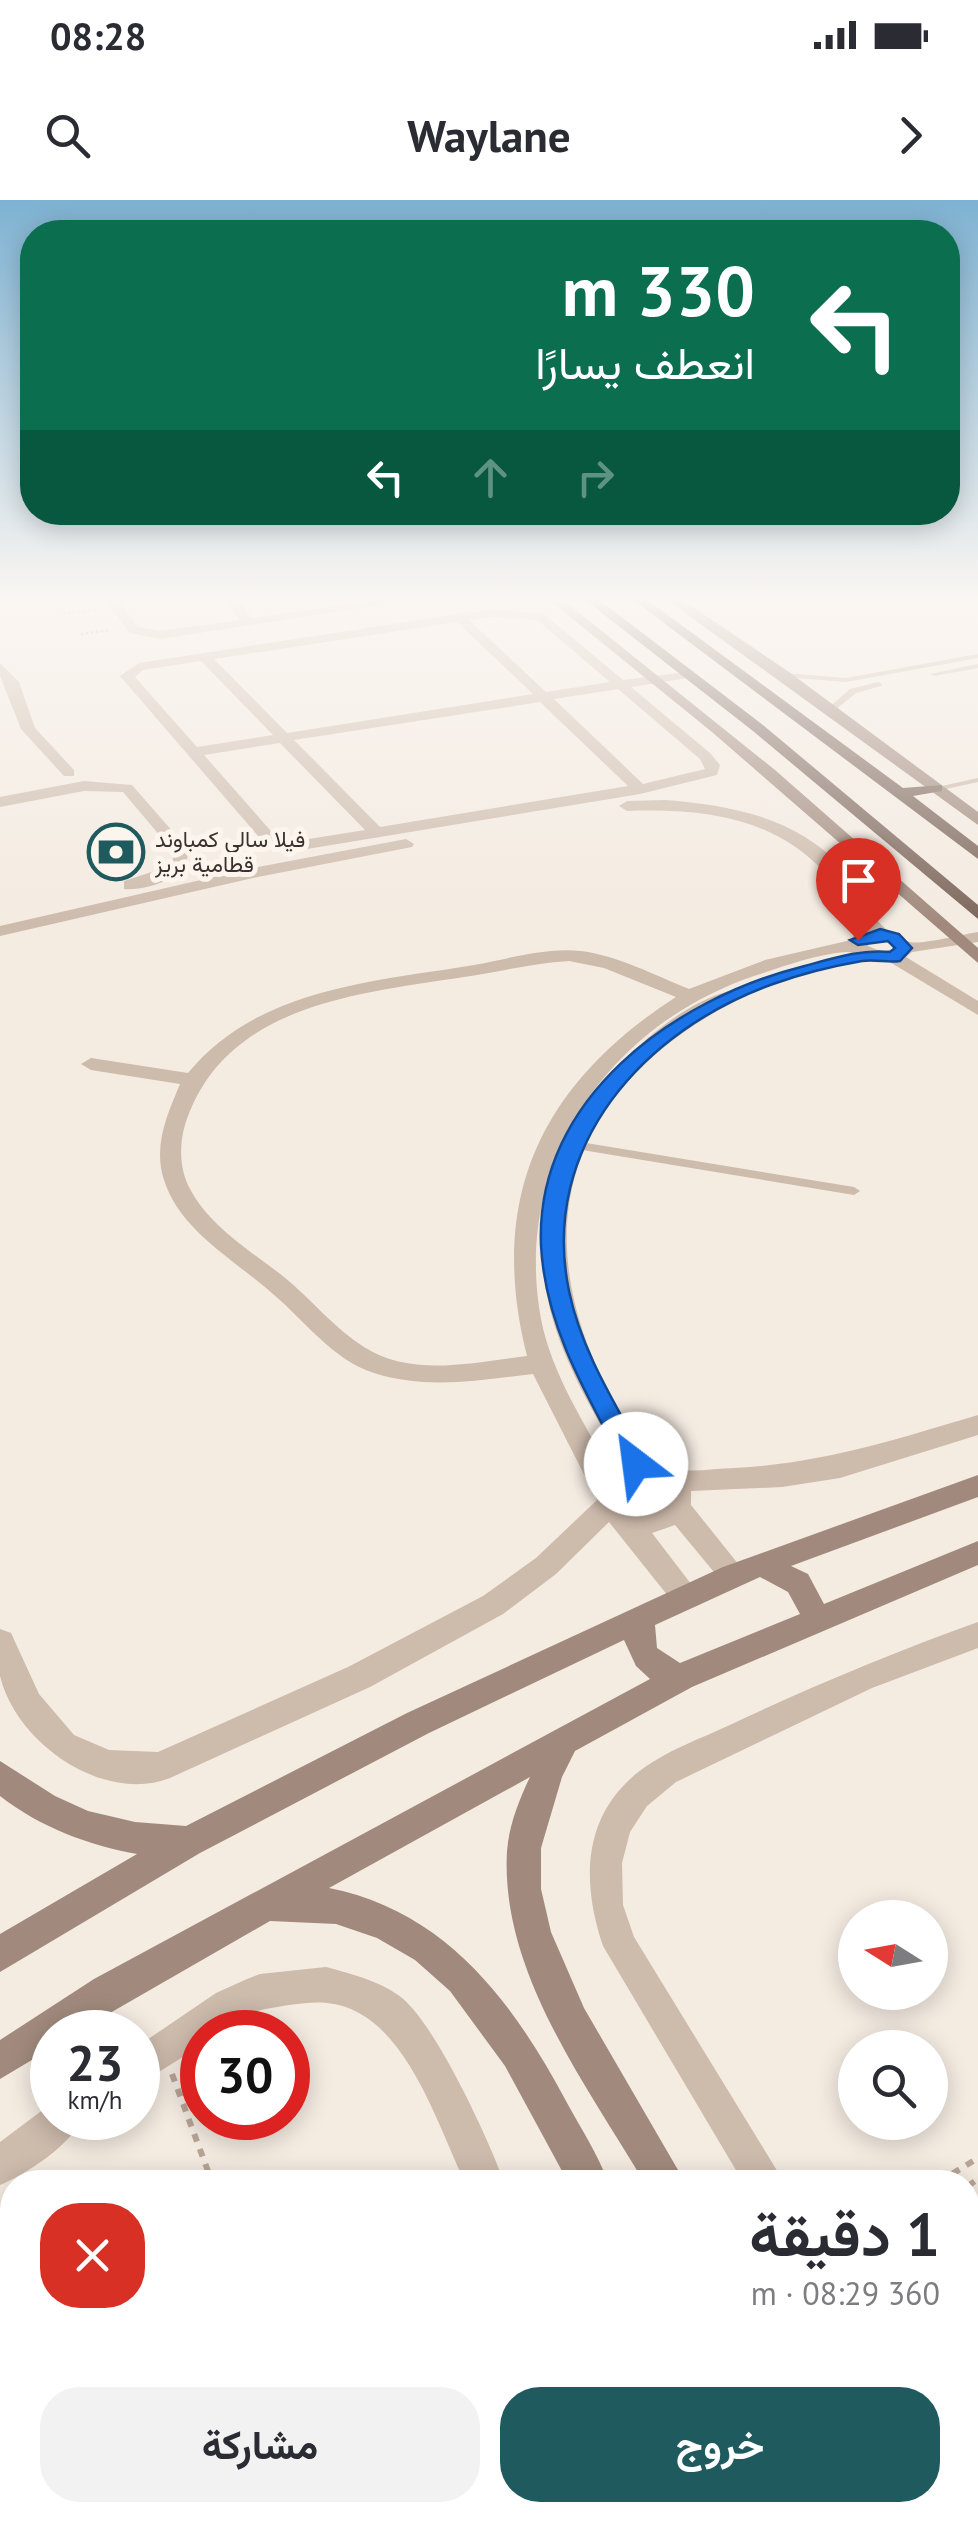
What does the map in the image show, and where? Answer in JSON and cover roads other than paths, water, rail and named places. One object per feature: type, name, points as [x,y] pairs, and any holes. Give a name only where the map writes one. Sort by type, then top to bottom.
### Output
[{"type":"main road","points":[[729,707],[978,914]]},
{"type":"main road","points":[[787,707],[978,854]]},
{"type":"main road","points":[[902,794],[937,788]]},
{"type":"street","points":[[19,707],[37,742],[69,772]]},
{"type":"street","points":[[156,707],[278,845],[288,848],[702,778],[712,772],[713,765],[646,707]]},
{"type":"street","points":[[256,707],[376,832]]},
{"type":"street","points":[[193,752],[458,707]]},
{"type":"street","points":[[556,707],[640,789]]},
{"type":"street","points":[[692,707],[942,926],[968,939],[978,958]]},
{"type":"street","points":[[832,709],[978,820]]},
{"type":"street","points":[[0,802],[84,786],[127,788],[180,849],[181,860],[170,872],[148,881],[0,917]]},
{"type":"street","points":[[0,931],[290,866],[585,810],[660,803],[722,808],[770,822],[793,836],[854,894],[871,942],[899,953],[968,939]]},
{"type":"street","points":[[686,1597],[614,1504],[542,1364],[527,1292],[525,1216],[547,1138],[589,1076],[647,1024],[690,996],[743,974],[942,926]]},
{"type":"street","points":[[636,1464],[577,1354],[558,1292],[552,1242],[560,1183],[574,1145],[606,1089],[649,1045],[694,1015],[768,980],[871,942],[899,953],[978,1009]]},
{"type":"street","points":[[542,1364],[417,1374],[383,1368],[355,1354],[275,1282],[210,1232],[181,1194],[168,1156],[178,1105],[192,1080],[220,1051],[262,1020],[316,997],[376,984],[583,957],[690,996]]},
{"type":"street","points":[[92,1064],[192,1080]]},
{"type":"street","points":[[676,1494],[840,1467],[978,1425]]},
{"type":"street","points":[[0,1642],[28,1704],[63,1745],[108,1766],[160,1767],[358,1677],[493,1605],[546,1566],[614,1504],[616,1471],[636,1464],[659,1468],[676,1494],[747,1570],[798,1583],[816,1617]]},
{"type":"street","points":[[0,1954],[188,1842],[418,1723],[747,1570],[978,1486]]},
{"type":"street","points":[[614,1504],[661,1521],[676,1494]]},
{"type":"street","points":[[0,2061],[108,1992],[680,1676],[978,1553]]},
{"type":"street","points":[[642,1618],[638,1630],[643,1655],[666,1673],[680,1676]]},
{"type":"street","points":[[758,2170],[620,1946],[606,1905],[605,1863],[615,1826],[636,1794],[665,1771],[861,1678],[978,1636]]},
{"type":"street","points":[[564,1740],[536,1791],[524,1851],[528,1916],[551,1982],[659,2170]]},
{"type":"street","points":[[0,1776],[32,1804],[78,1827],[131,1840],[188,1842]]},
{"type":"street","points":[[268,1904],[333,1906],[394,1924],[449,1960],[495,2012],[582,2170]]},
{"type":"street","points":[[160,2052],[228,2006],[260,1992],[326,1985],[357,1993],[386,2008],[410,2030],[480,2170]]},
{"type":"street","points":[[0,2166],[34,2140]]},
{"type":"lane","points":[[937,788],[978,780]]},
{"type":"lane","points":[[574,1145],[854,1191]]},
{"type":"place","name":"فيلا سالى كمباوند قطامية بريز","points":[[116,852]]}]
